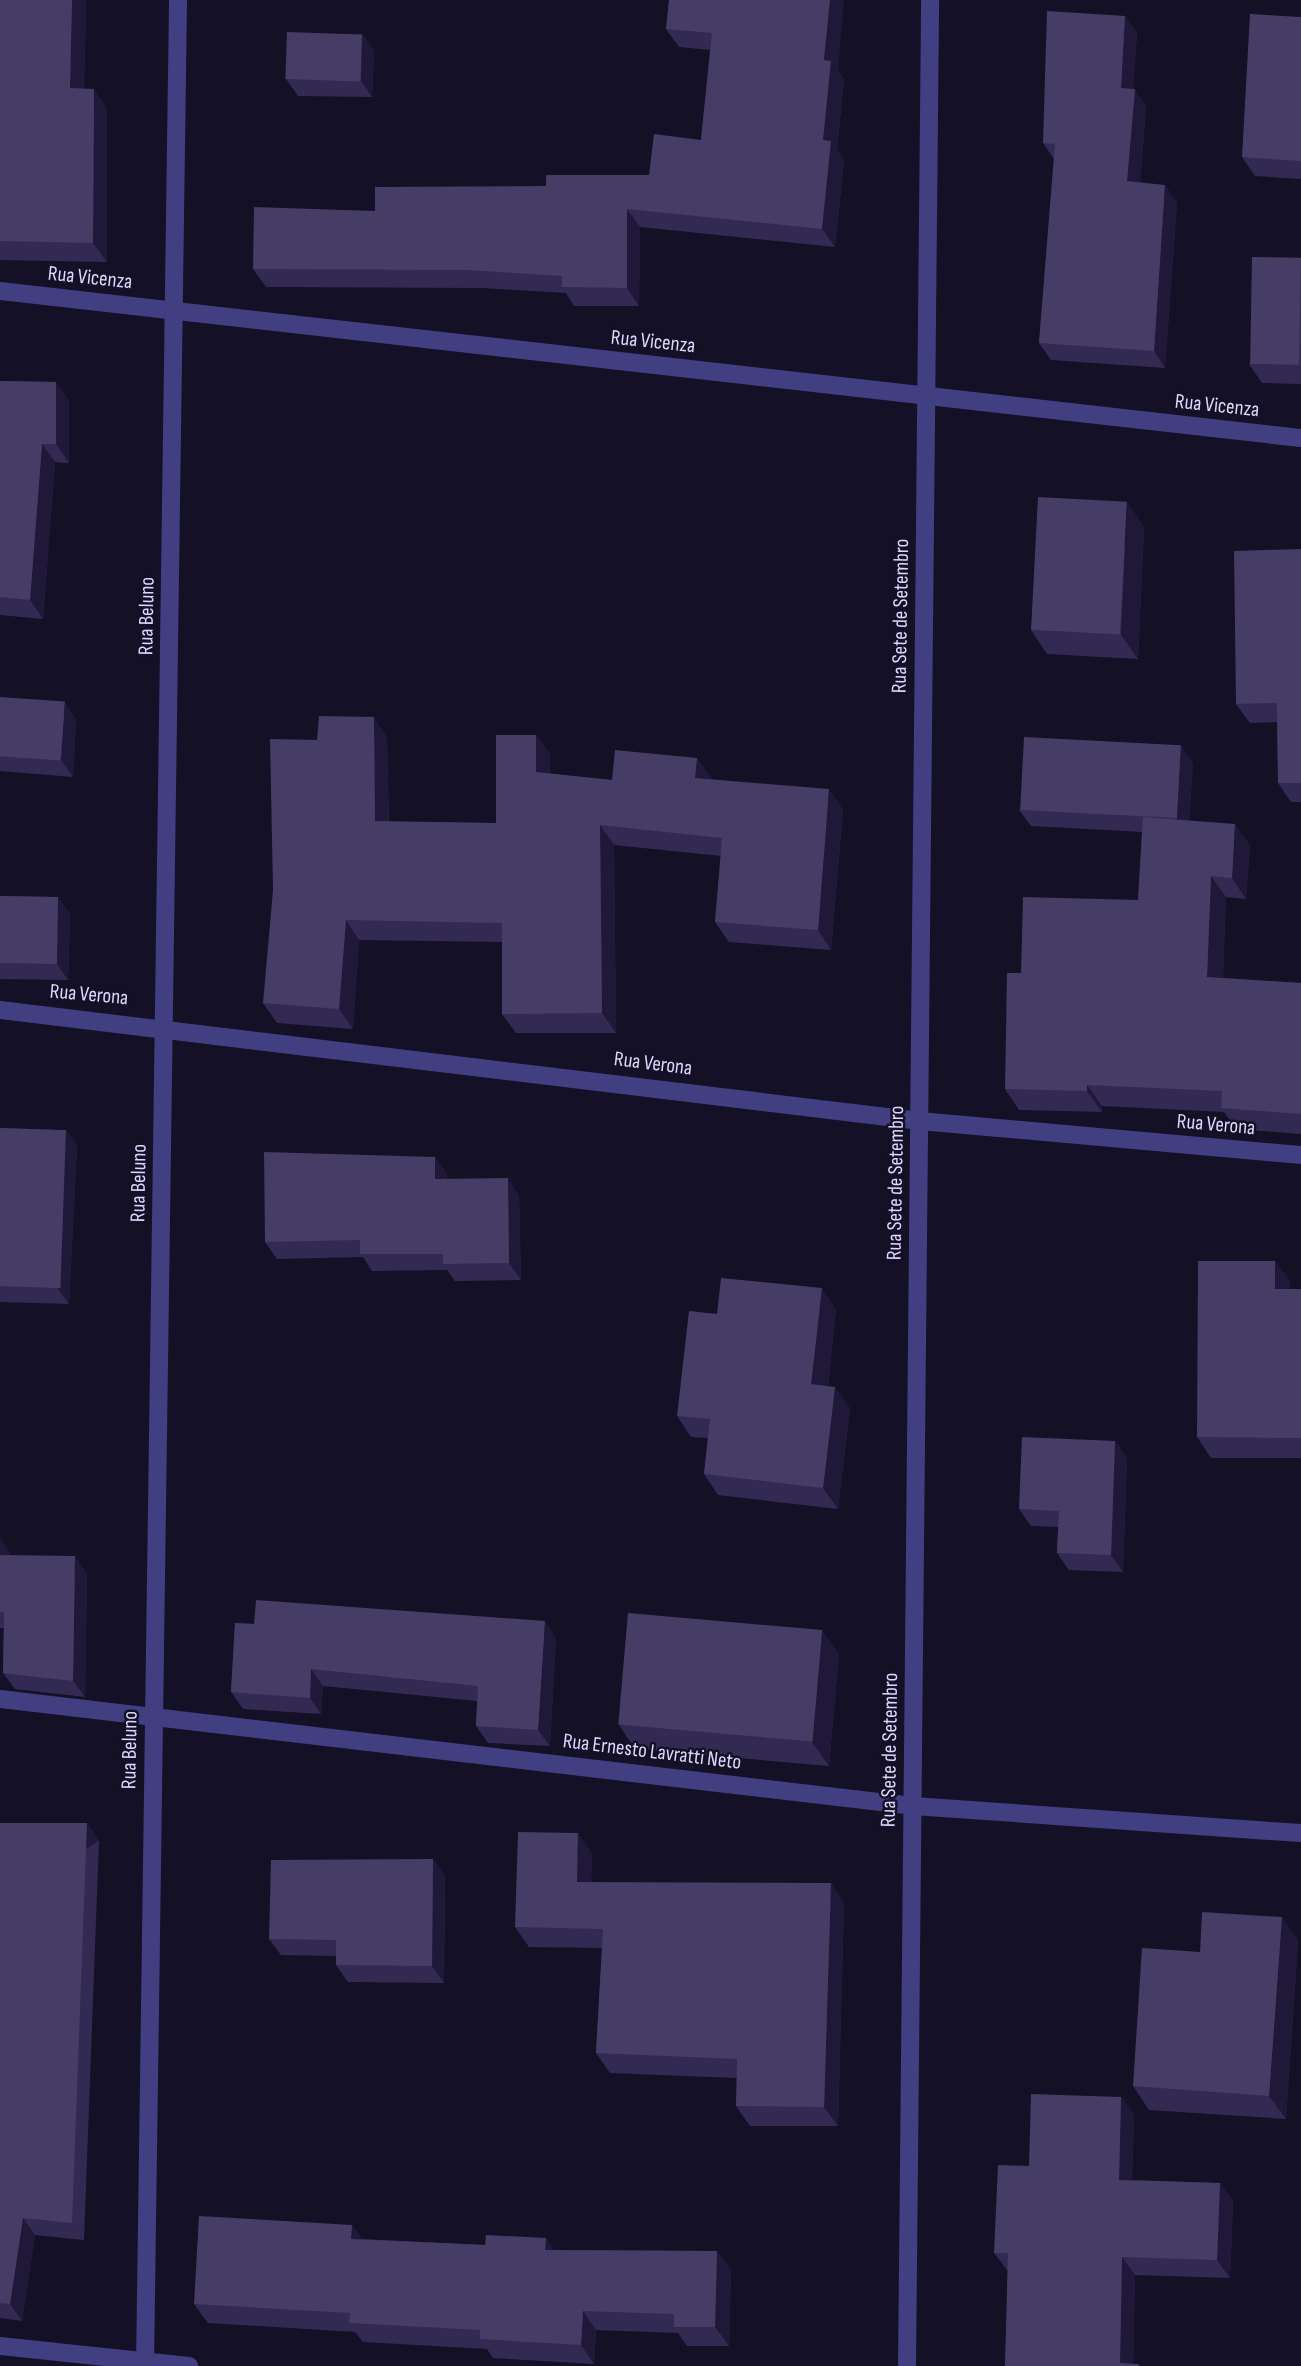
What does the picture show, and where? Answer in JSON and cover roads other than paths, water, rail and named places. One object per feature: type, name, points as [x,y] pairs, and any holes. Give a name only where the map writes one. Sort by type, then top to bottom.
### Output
[{"type":"street","name":"Rua Beluno","points":[[145,2364],[178,0]]},
{"type":"street","name":"Rua Sete de Setembro","points":[[907,2366],[930,0]]},
{"type":"street","name":"Rua Vicenza","points":[[0,291],[1301,438]]},
{"type":"street","name":"Rua Verona","points":[[0,1010],[164,1025],[919,1121],[1301,1155]]},
{"type":"street","name":"Rua Ernesto Lavratti Neto","points":[[0,1699],[913,1806],[1301,1833]]},
{"type":"street","points":[[0,2346],[145,2364],[188,2366]]}]
